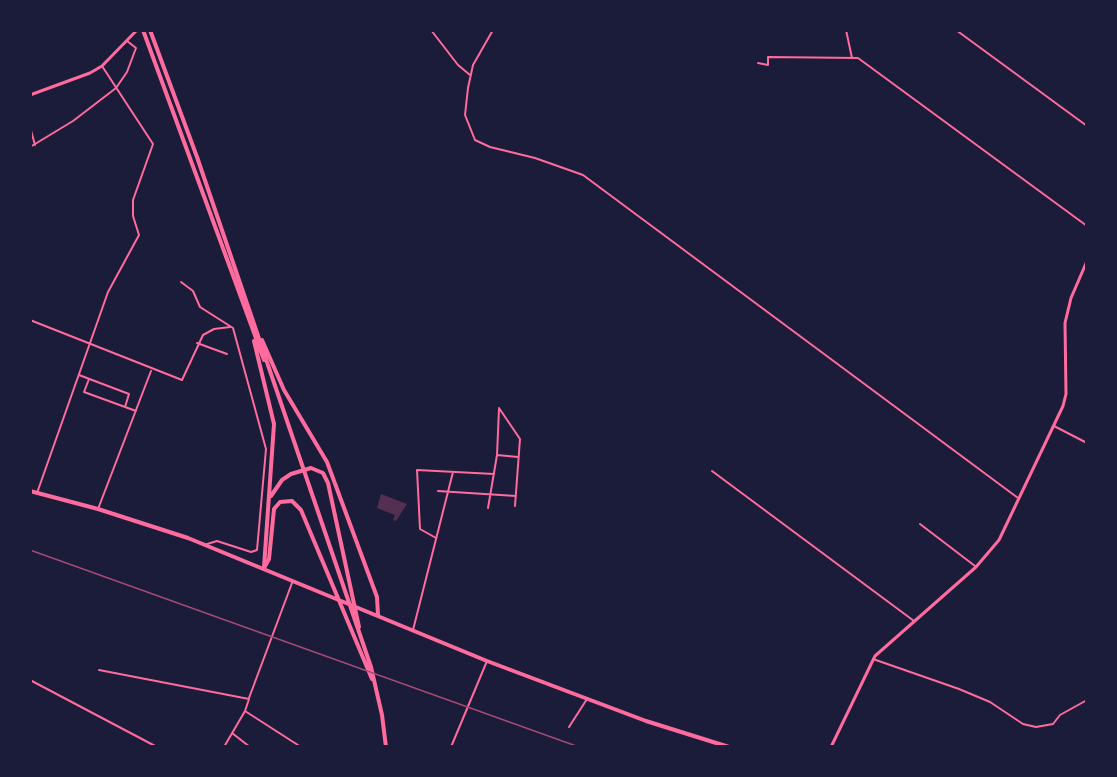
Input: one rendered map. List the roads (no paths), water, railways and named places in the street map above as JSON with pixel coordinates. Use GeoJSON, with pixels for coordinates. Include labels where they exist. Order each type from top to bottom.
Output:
{"type":"FeatureCollection","features":[{"type":"Feature","properties":{"kind":"main road"},"geometry":{"type":"LineString","coordinates":[[150,30],[197,157],[252,324],[274,424],[264,568]]}},
{"type":"Feature","properties":{"kind":"main road"},"geometry":{"type":"LineString","coordinates":[[143,31],[252,324],[361,639],[379,699],[386,747]]}},
{"type":"Feature","properties":{"kind":"main road"},"geometry":{"type":"LineString","coordinates":[[252,324],[284,390],[327,462],[377,597],[378,615]]}},
{"type":"Feature","properties":{"kind":"main road"},"geometry":{"type":"LineString","coordinates":[[269,498],[282,480],[291,474],[311,468],[323,473],[328,483],[361,639]]}},
{"type":"Feature","properties":{"kind":"main road"},"geometry":{"type":"LineString","coordinates":[[30,491],[98,509],[204,545],[487,661],[646,721],[729,747]]}},
{"type":"Feature","properties":{"kind":"main road"},"geometry":{"type":"LineString","coordinates":[[264,568],[269,559],[273,513],[277,505],[287,500],[295,503],[301,510],[332,582],[379,699]]}},
{"type":"Feature","properties":{"kind":"street"},"geometry":{"type":"LineString","coordinates":[[30,94],[90,73],[102,66],[137,30]]}},
{"type":"Feature","properties":{"kind":"street"},"geometry":{"type":"LineString","coordinates":[[431,30],[458,65],[470,75]]}},
{"type":"Feature","properties":{"kind":"street"},"geometry":{"type":"LineString","coordinates":[[493,30],[470,75],[465,115],[475,140],[490,147],[535,158],[583,175],[1020,499]]}},
{"type":"Feature","properties":{"kind":"street"},"geometry":{"type":"LineString","coordinates":[[846,30],[852,58]]}},
{"type":"Feature","properties":{"kind":"street"},"geometry":{"type":"LineString","coordinates":[[956,30],[1087,126]]}},
{"type":"Feature","properties":{"kind":"street"},"geometry":{"type":"LineString","coordinates":[[30,147],[35,146],[116,88],[127,72],[136,48],[128,40]]}},
{"type":"Feature","properties":{"kind":"street"},"geometry":{"type":"LineString","coordinates":[[758,63],[768,65],[768,57],[858,58],[1087,226]]}},
{"type":"Feature","properties":{"kind":"street"},"geometry":{"type":"LineString","coordinates":[[37,493],[111,285],[139,235],[133,216],[133,200],[153,144],[102,66]]}},
{"type":"Feature","properties":{"kind":"street"},"geometry":{"type":"LineString","coordinates":[[30,127],[35,146]]}},
{"type":"Feature","properties":{"kind":"street"},"geometry":{"type":"LineString","coordinates":[[831,747],[873,659],[993,549],[1020,499],[1054,426],[1066,394],[1065,323],[1067,310],[1087,261]]}},
{"type":"Feature","properties":{"kind":"street"},"geometry":{"type":"LineString","coordinates":[[181,282],[194,290],[200,307],[231,327],[266,449],[258,546],[251,552],[217,541],[204,545]]}},
{"type":"Feature","properties":{"kind":"street"},"geometry":{"type":"LineString","coordinates":[[30,320],[151,370],[182,380],[197,343],[207,332],[231,327]]}},
{"type":"Feature","properties":{"kind":"street"},"geometry":{"type":"LineString","coordinates":[[197,343],[227,354]]}},
{"type":"Feature","properties":{"kind":"street"},"geometry":{"type":"LineString","coordinates":[[98,509],[151,370]]}},
{"type":"Feature","properties":{"kind":"street"},"geometry":{"type":"LineString","coordinates":[[78,375],[129,394],[125,407]]}},
{"type":"Feature","properties":{"kind":"street"},"geometry":{"type":"LineString","coordinates":[[89,379],[84,392],[136,411]]}},
{"type":"Feature","properties":{"kind":"street"},"geometry":{"type":"LineString","coordinates":[[488,508],[497,455],[499,408],[520,439],[514,506]]}},
{"type":"Feature","properties":{"kind":"street"},"geometry":{"type":"LineString","coordinates":[[1054,426],[1087,443]]}},
{"type":"Feature","properties":{"kind":"street"},"geometry":{"type":"LineString","coordinates":[[497,455],[519,457]]}},
{"type":"Feature","properties":{"kind":"street"},"geometry":{"type":"LineString","coordinates":[[436,538],[420,529],[417,470],[494,474]]}},
{"type":"Feature","properties":{"kind":"street"},"geometry":{"type":"LineString","coordinates":[[712,471],[914,621]]}},
{"type":"Feature","properties":{"kind":"street"},"geometry":{"type":"LineString","coordinates":[[413,630],[453,472]]}},
{"type":"Feature","properties":{"kind":"street"},"geometry":{"type":"LineString","coordinates":[[438,491],[516,496]]}},
{"type":"Feature","properties":{"kind":"street"},"geometry":{"type":"LineString","coordinates":[[920,524],[976,567]]}},
{"type":"Feature","properties":{"kind":"street"},"geometry":{"type":"LineString","coordinates":[[224,747],[245,711],[294,580]]}},
{"type":"Feature","properties":{"kind":"street"},"geometry":{"type":"LineString","coordinates":[[873,659],[959,689],[990,702],[1023,724],[1036,727],[1053,724],[1060,715],[1087,700]]}},
{"type":"Feature","properties":{"kind":"street"},"geometry":{"type":"LineString","coordinates":[[451,747],[487,661]]}},
{"type":"Feature","properties":{"kind":"street"},"geometry":{"type":"LineString","coordinates":[[99,670],[249,699]]}},
{"type":"Feature","properties":{"kind":"street"},"geometry":{"type":"LineString","coordinates":[[30,680],[157,747]]}},
{"type":"Feature","properties":{"kind":"street"},"geometry":{"type":"LineString","coordinates":[[569,728],[587,699]]}},
{"type":"Feature","properties":{"kind":"street"},"geometry":{"type":"LineString","coordinates":[[245,711],[301,747]]}},
{"type":"Feature","properties":{"kind":"street"},"geometry":{"type":"LineString","coordinates":[[232,733],[250,747]]}},
{"type":"Feature","properties":{"kind":"railway"},"geometry":{"type":"LineString","coordinates":[[30,550],[579,747]]}}]}
